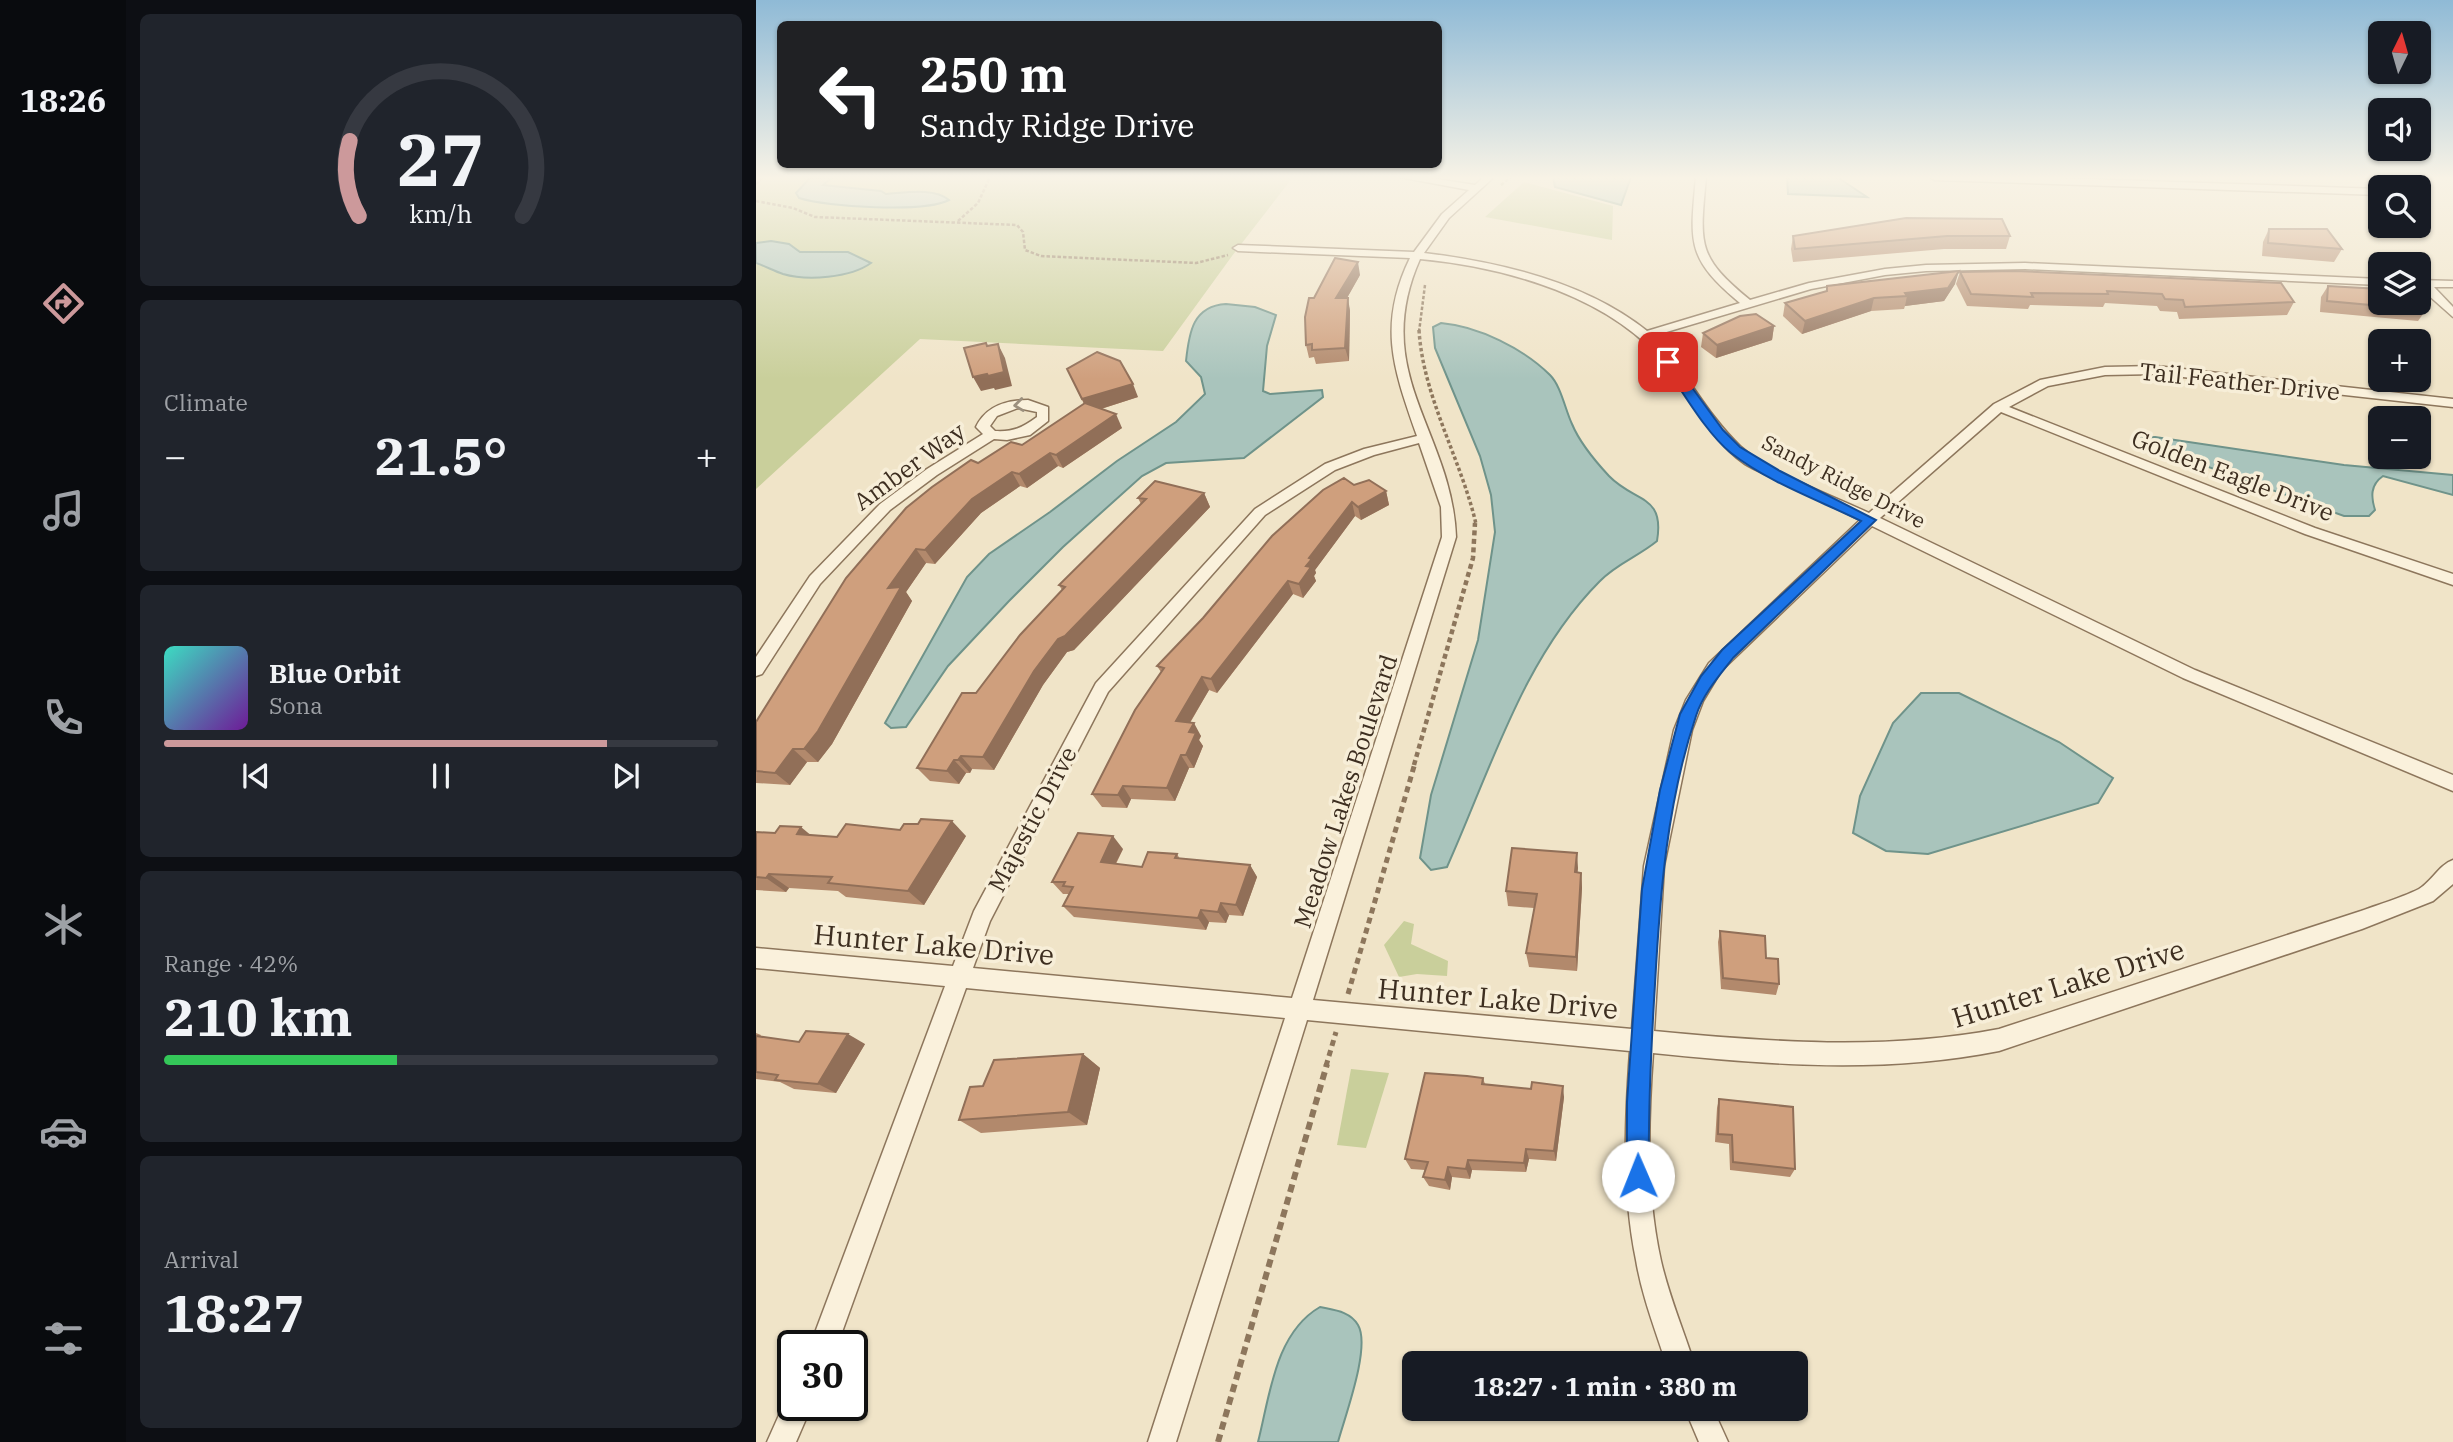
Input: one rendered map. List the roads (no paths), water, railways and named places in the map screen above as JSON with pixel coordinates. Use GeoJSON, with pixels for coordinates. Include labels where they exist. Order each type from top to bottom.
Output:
{"type":"FeatureCollection","features":[{"type":"Feature","properties":{"kind":"street","name":"Meadow Lakes Boulevard"},"geometry":{"type":"LineString","coordinates":[[1162,1442],[1449,537],[1448,507],[1400,370],[1396,345],[1400,295],[1416,256],[1424,244]]}},
{"type":"Feature","properties":{"kind":"street"},"geometry":{"type":"LineString","coordinates":[[1698,244],[1699,252],[1713,276],[1748,304]]}},
{"type":"Feature","properties":{"kind":"street","name":"Sandy Ridge Drive"},"geometry":{"type":"LineString","coordinates":[[1235,252],[1416,256],[1488,266],[1596,303],[1645,335],[1719,433],[1735,450],[1758,465],[2189,674],[2453,783]]}},
{"type":"Feature","properties":{"kind":"street"},"geometry":{"type":"LineString","coordinates":[[1645,335],[1845,278],[1907,269],[2025,266],[2368,281]]}},
{"type":"Feature","properties":{"kind":"street"},"geometry":{"type":"LineString","coordinates":[[2431,283],[2453,284]]}},
{"type":"Feature","properties":{"kind":"street"},"geometry":{"type":"LineString","coordinates":[[2431,293],[2453,314]]}},
{"type":"Feature","properties":{"kind":"street","name":"Tail Feather Drive"},"geometry":{"type":"LineString","coordinates":[[1676,1351],[1657,1294],[1641,1208],[1637,1147],[1654,866],[1668,790],[1688,714],[1707,680],[1727,654],[1870,520],[1999,407],[2015,396],[2057,379],[2105,371],[2178,371],[2453,403]]}},
{"type":"Feature","properties":{"kind":"street","name":"Golden Eagle Drive"},"geometry":{"type":"LineString","coordinates":[[1999,407],[2310,531],[2453,580]]}},
{"type":"Feature","properties":{"kind":"street","name":"Amber Way"},"geometry":{"type":"LineString","coordinates":[[756,670],[815,580],[863,528],[915,484],[991,435]]}},
{"type":"Feature","properties":{"kind":"street","name":"Majestic Drive"},"geometry":{"type":"LineString","coordinates":[[828,1330],[995,889],[1098,696],[1248,522],[1270,504],[1330,467],[1369,452],[1424,438]]}},
{"type":"Feature","properties":{"kind":"street","name":"Hunter Lake Drive"},"geometry":{"type":"LineString","coordinates":[[756,957],[1642,1042],[1817,1056],[1901,1054],[1961,1049],[2059,1021],[2362,920],[2426,895],[2440,886],[2453,869]]}},
{"type":"Feature","properties":{"kind":"street"},"geometry":{"type":"LineString","coordinates":[[781,1442],[791,1421]]}},
{"type":"Feature","properties":{"kind":"street"},"geometry":{"type":"LineString","coordinates":[[1704,1421],[1714,1442]]}},
{"type":"Feature","properties":{"kind":"water"},"geometry":{"type":"Polygon","coordinates":[[[756,244],[789,244],[800,252],[848,252],[871,263],[840,275],[804,277],[783,274],[756,263],[756,244]]]}},
{"type":"Feature","properties":{"kind":"water"},"geometry":{"type":"Polygon","coordinates":[[[1226,304],[1255,307],[1276,315],[1267,346],[1263,391],[1270,394],[1322,390],[1323,397],[1244,458],[1166,463],[1142,476],[1063,547],[1009,601],[948,666],[906,727],[891,728],[885,723],[967,577],[989,554],[1117,461],[1176,422],[1205,394],[1201,377],[1186,361],[1191,331],[1206,310],[1226,304]]]}},
{"type":"Feature","properties":{"kind":"water"},"geometry":{"type":"Polygon","coordinates":[[[1441,323],[1470,329],[1500,340],[1527,356],[1550,375],[1560,391],[1575,431],[1588,451],[1619,485],[1652,507],[1657,515],[1658,526],[1657,541],[1600,581],[1573,611],[1550,644],[1511,716],[1447,867],[1431,870],[1420,858],[1431,795],[1478,640],[1495,532],[1491,495],[1480,456],[1435,348],[1433,327],[1441,323]]]}},
{"type":"Feature","properties":{"kind":"water"},"geometry":{"type":"Polygon","coordinates":[[[2155,437],[2368,469],[2453,475],[2453,495],[2383,476],[2376,483],[2373,492],[2375,510],[2369,516],[2344,516],[2142,443],[2140,438],[2155,437]]]}},
{"type":"Feature","properties":{"kind":"water"},"geometry":{"type":"Polygon","coordinates":[[[1921,693],[1959,693],[2059,742],[2113,778],[2098,803],[1928,854],[1886,851],[1853,833],[1860,796],[1893,723],[1921,693]]]}},
{"type":"Feature","properties":{"kind":"water"},"geometry":{"type":"Polygon","coordinates":[[[1320,1307],[1351,1317],[1358,1325],[1361,1335],[1359,1365],[1338,1442],[1258,1442],[1271,1385],[1284,1349],[1305,1318],[1320,1307]]]}}]}
